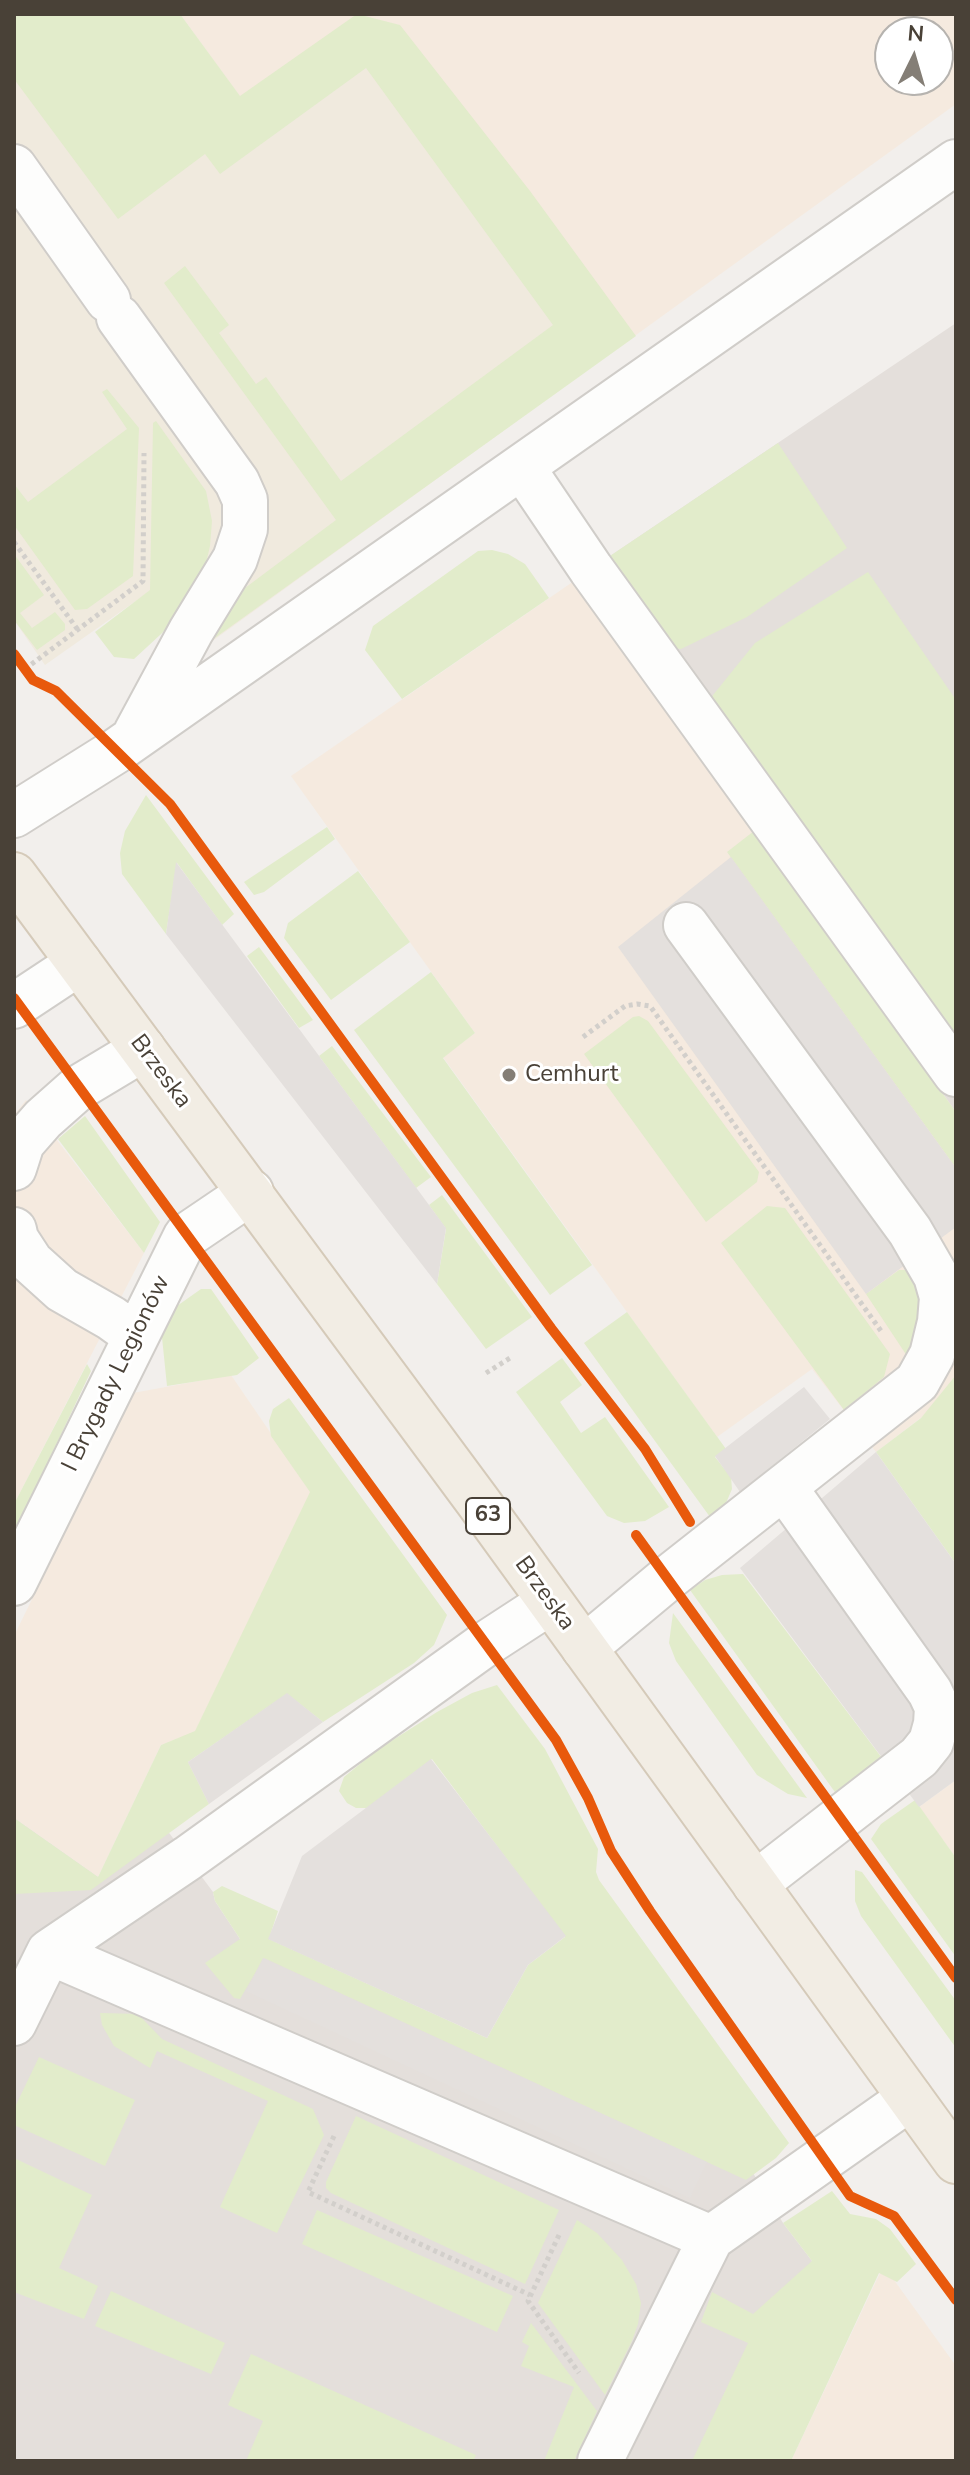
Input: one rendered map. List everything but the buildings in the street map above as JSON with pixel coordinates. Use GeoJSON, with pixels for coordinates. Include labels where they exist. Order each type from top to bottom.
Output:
{"type":"FeatureCollection","features":[{"type":"Feature","properties":{"kind":"main road","name":"Brzeska"},"geometry":{"type":"LineString","coordinates":[[14,875],[251,1192],[956,2161]]}},
{"type":"Feature","properties":{"kind":"street"},"geometry":{"type":"LineString","coordinates":[[14,815],[133,738],[956,162]]}},
{"type":"Feature","properties":{"kind":"street"},"geometry":{"type":"LineString","coordinates":[[14,167],[237,482],[245,500],[245,529],[235,559],[183,644],[133,738]]}},
{"type":"Feature","properties":{"kind":"street"},"geometry":{"type":"LineString","coordinates":[[522,467],[591,569],[956,1074]]}},
{"type":"Feature","properties":{"kind":"street"},"geometry":{"type":"LineString","coordinates":[[584,1648],[917,1382],[932,1355],[940,1322],[942,1297],[936,1276],[910,1231],[686,925]]}},
{"type":"Feature","properties":{"kind":"street"},"geometry":{"type":"LineString","coordinates":[[14,1006],[79,963]]}},
{"type":"Feature","properties":{"kind":"street"},"geometry":{"type":"LineString","coordinates":[[14,1168],[22,1143],[43,1119],[78,1088],[143,1049]]}},
{"type":"Feature","properties":{"kind":"street","name":"I Brygady Legionów"},"geometry":{"type":"LineString","coordinates":[[14,1583],[186,1236],[251,1192]]}},
{"type":"Feature","properties":{"kind":"street"},"geometry":{"type":"LineString","coordinates":[[14,1230],[16,1239],[31,1262],[62,1290],[136,1336]]}},
{"type":"Feature","properties":{"kind":"street"},"geometry":{"type":"LineString","coordinates":[[755,1884],[919,1757],[931,1742],[936,1724],[937,1707],[930,1692],[784,1487]]}},
{"type":"Feature","properties":{"kind":"street"},"geometry":{"type":"LineString","coordinates":[[14,2023],[49,1952],[188,1858],[484,1645],[550,1602]]}},
{"type":"Feature","properties":{"kind":"street"},"geometry":{"type":"LineString","coordinates":[[49,1952],[711,2238]]}},
{"type":"Feature","properties":{"kind":"street"},"geometry":{"type":"LineString","coordinates":[[609,2444],[711,2238],[910,2098]]}},
{"type":"Feature","properties":{"kind":"path"},"geometry":{"type":"LineString","coordinates":[[25,669],[143,581],[144,450]]}},
{"type":"Feature","properties":{"kind":"path"},"geometry":{"type":"LineString","coordinates":[[14,542],[78,630]]}},
{"type":"Feature","properties":{"kind":"path"},"geometry":{"type":"LineString","coordinates":[[583,1037],[625,1006],[650,1006],[917,1382]]}},
{"type":"Feature","properties":{"kind":"path"},"geometry":{"type":"LineString","coordinates":[[486,1373],[510,1358]]}},
{"type":"Feature","properties":{"kind":"path"},"geometry":{"type":"LineString","coordinates":[[337,2129],[308,2192],[530,2295]]}},
{"type":"Feature","properties":{"kind":"path"},"geometry":{"type":"LineString","coordinates":[[584,2183],[528,2301],[609,2444]]}},
{"type":"Feature","properties":{"kind":"shaded area"},"geometry":{"type":"Polygon","coordinates":[[[14,14],[180,14],[240,97],[361,28],[618,348],[211,642],[191,632],[150,591],[45,665],[14,620],[14,14]]]}},
{"type":"Feature","properties":{"kind":"shaded area"},"geometry":{"type":"Polygon","coordinates":[[[180,14],[956,14],[956,104],[618,348],[240,97],[180,14]]]}},
{"type":"Feature","properties":{"kind":"shaded area"},"geometry":{"type":"Polygon","coordinates":[[[956,323],[956,1112],[754,831],[607,558],[956,323]]]}},
{"type":"Feature","properties":{"kind":"shaded area"},"geometry":{"type":"Polygon","coordinates":[[[574,581],[956,1112],[956,1391],[876,1452],[812,1369],[717,1437],[443,1057],[475,1033],[291,776],[574,581]]]}},
{"type":"Feature","properties":{"kind":"shaded area"},"geometry":{"type":"Polygon","coordinates":[[[731,857],[956,1168],[956,1227],[866,1294],[618,947],[731,857]]]}},
{"type":"Feature","properties":{"kind":"shaded area"},"geometry":{"type":"Polygon","coordinates":[[[176,862],[446,1228],[437,1284],[166,934],[176,862]]]}},
{"type":"Feature","properties":{"kind":"shaded area"},"geometry":{"type":"Polygon","coordinates":[[[26,1100],[144,1253],[14,1504],[14,1115],[26,1100]]]}},
{"type":"Feature","properties":{"kind":"shaded area"},"geometry":{"type":"Polygon","coordinates":[[[231,1375],[311,1492],[195,1732],[161,1745],[98,1877],[14,1818],[14,1636],[133,1393],[231,1375]]]}},
{"type":"Feature","properties":{"kind":"shaded area"},"geometry":{"type":"Polygon","coordinates":[[[804,1387],[830,1419],[740,1492],[715,1456],[804,1387]]]}},
{"type":"Feature","properties":{"kind":"shaded area"},"geometry":{"type":"Polygon","coordinates":[[[876,1452],[956,1564],[956,1780],[919,1807],[740,1568],[876,1452]]]}},
{"type":"Feature","properties":{"kind":"shaded area"},"geometry":{"type":"Polygon","coordinates":[[[287,1693],[323,1722],[209,1804],[188,1762],[287,1693]]]}},
{"type":"Feature","properties":{"kind":"shaded area"},"geometry":{"type":"Polygon","coordinates":[[[431,1759],[566,1936],[528,1965],[487,2038],[268,1939],[302,1856],[431,1759]]]}},
{"type":"Feature","properties":{"kind":"shaded area"},"geometry":{"type":"Polygon","coordinates":[[[956,1780],[956,1858],[919,1807],[956,1780]]]}},
{"type":"Feature","properties":{"kind":"shaded area"},"geometry":{"type":"Polygon","coordinates":[[[14,1818],[98,1877],[161,1822],[213,1892],[215,1901],[240,1939],[753,2173],[783,2223],[812,2261],[791,2461],[14,2461],[14,1818]]]}},
{"type":"Feature","properties":{"kind":"shaded area"},"geometry":{"type":"Polygon","coordinates":[[[263,1958],[707,2162],[690,2198],[246,1991],[263,1958]]]}},
{"type":"Feature","properties":{"kind":"shaded area"},"geometry":{"type":"Polygon","coordinates":[[[880,2273],[894,2280],[956,2366],[956,2461],[791,2461],[880,2273]]]}},
{"type":"Feature","properties":{"kind":"green space"},"geometry":{"type":"Polygon","coordinates":[[[14,14],[180,14],[240,96],[357,14],[400,25],[530,191],[636,336],[212,640],[245,588],[336,520],[164,283],[185,266],[229,325],[219,333],[256,384],[266,377],[341,481],[553,325],[366,68],[220,174],[205,154],[118,219],[14,79],[14,14]]]}},
{"type":"Feature","properties":{"kind":"green space"},"geometry":{"type":"Polygon","coordinates":[[[107,389],[139,428],[133,576],[87,609],[75,610],[14,525],[14,484],[28,502],[127,429],[102,392],[107,389]]]}},
{"type":"Feature","properties":{"kind":"green space"},"geometry":{"type":"Polygon","coordinates":[[[156,421],[206,491],[212,521],[210,546],[202,580],[173,623],[134,659],[114,657],[95,632],[150,590],[153,423],[156,421]]]}},
{"type":"Feature","properties":{"kind":"green space"},"geometry":{"type":"Polygon","coordinates":[[[778,443],[847,548],[747,617],[681,649],[670,648],[607,558],[778,443]]]}},
{"type":"Feature","properties":{"kind":"green space"},"geometry":{"type":"Polygon","coordinates":[[[478,551],[508,554],[525,564],[549,598],[402,699],[365,650],[373,626],[478,551]]]}},
{"type":"Feature","properties":{"kind":"green space"},"geometry":{"type":"Polygon","coordinates":[[[14,554],[44,595],[20,613],[32,628],[55,612],[65,624],[65,630],[37,650],[14,620],[14,554]]]}},
{"type":"Feature","properties":{"kind":"green space"},"geometry":{"type":"Polygon","coordinates":[[[868,572],[956,700],[956,1046],[709,700],[755,643],[868,572]]]}},
{"type":"Feature","properties":{"kind":"green space"},"geometry":{"type":"Polygon","coordinates":[[[146,795],[234,914],[222,925],[177,863],[166,934],[122,874],[120,853],[125,831],[146,795]]]}},
{"type":"Feature","properties":{"kind":"green space"},"geometry":{"type":"Polygon","coordinates":[[[327,827],[335,839],[264,892],[254,895],[244,882],[327,827]]]}},
{"type":"Feature","properties":{"kind":"green space"},"geometry":{"type":"Polygon","coordinates":[[[754,831],[956,1112],[956,1168],[727,852],[754,831]]]}},
{"type":"Feature","properties":{"kind":"green space"},"geometry":{"type":"Polygon","coordinates":[[[358,871],[410,942],[331,1000],[284,938],[288,923],[358,871]]]}},
{"type":"Feature","properties":{"kind":"green space"},"geometry":{"type":"Polygon","coordinates":[[[259,947],[313,1020],[299,1028],[247,956],[259,947]]]}},
{"type":"Feature","properties":{"kind":"green space"},"geometry":{"type":"Polygon","coordinates":[[[431,972],[475,1033],[443,1058],[592,1265],[550,1295],[354,1030],[431,972]]]}},
{"type":"Feature","properties":{"kind":"green space"},"geometry":{"type":"Polygon","coordinates":[[[639,1016],[648,1021],[759,1172],[757,1182],[706,1222],[584,1054],[633,1017],[639,1016]]]}},
{"type":"Feature","properties":{"kind":"green space"},"geometry":{"type":"Polygon","coordinates":[[[332,1046],[431,1177],[416,1188],[319,1056],[332,1046]]]}},
{"type":"Feature","properties":{"kind":"green space"},"geometry":{"type":"Polygon","coordinates":[[[85,1116],[160,1222],[144,1253],[58,1139],[85,1116]]]}},
{"type":"Feature","properties":{"kind":"green space"},"geometry":{"type":"Polygon","coordinates":[[[442,1195],[532,1317],[486,1349],[437,1284],[446,1229],[429,1205],[442,1195]]]}},
{"type":"Feature","properties":{"kind":"green space"},"geometry":{"type":"Polygon","coordinates":[[[767,1206],[785,1208],[890,1354],[884,1377],[844,1410],[721,1243],[767,1206]]]}},
{"type":"Feature","properties":{"kind":"green space"},"geometry":{"type":"Polygon","coordinates":[[[899,1270],[917,1275],[922,1285],[921,1334],[907,1356],[866,1294],[899,1270]]]}},
{"type":"Feature","properties":{"kind":"green space"},"geometry":{"type":"Polygon","coordinates":[[[201,1289],[211,1289],[259,1358],[237,1375],[167,1386],[160,1318],[201,1289]]]}},
{"type":"Feature","properties":{"kind":"green space"},"geometry":{"type":"Polygon","coordinates":[[[627,1312],[726,1449],[715,1457],[731,1477],[732,1489],[723,1510],[710,1517],[584,1343],[627,1312]]]}},
{"type":"Feature","properties":{"kind":"green space"},"geometry":{"type":"Polygon","coordinates":[[[562,1358],[582,1385],[560,1402],[581,1433],[605,1417],[669,1507],[645,1521],[624,1523],[607,1516],[516,1392],[562,1358]]]}},
{"type":"Feature","properties":{"kind":"green space"},"geometry":{"type":"Polygon","coordinates":[[[87,1364],[91,1371],[14,1534],[14,1504],[87,1364]]]}},
{"type":"Feature","properties":{"kind":"green space"},"geometry":{"type":"Polygon","coordinates":[[[956,1375],[956,1564],[876,1452],[921,1418],[956,1375]]]}},
{"type":"Feature","properties":{"kind":"green space"},"geometry":{"type":"Polygon","coordinates":[[[289,1398],[447,1615],[434,1645],[414,1663],[323,1722],[287,1694],[188,1762],[209,1804],[91,1890],[14,1894],[14,1818],[98,1877],[161,1745],[195,1731],[310,1492],[271,1436],[269,1421],[273,1409],[289,1398]]]}},
{"type":"Feature","properties":{"kind":"green space"},"geometry":{"type":"Polygon","coordinates":[[[743,1574],[882,1758],[837,1795],[690,1590],[705,1580],[743,1574]]]}},
{"type":"Feature","properties":{"kind":"green space"},"geometry":{"type":"Polygon","coordinates":[[[673,1613],[807,1798],[788,1794],[757,1775],[676,1661],[669,1643],[673,1613]]]}},
{"type":"Feature","properties":{"kind":"green space"},"geometry":{"type":"Polygon","coordinates":[[[497,1685],[545,1749],[598,1849],[596,1872],[599,1880],[789,2143],[776,2158],[746,2180],[264,1958],[240,1999],[234,1998],[205,1963],[240,1939],[215,1901],[213,1892],[222,1886],[278,1911],[269,1939],[487,2038],[528,1965],[565,1937],[432,1759],[368,1808],[356,1808],[347,1803],[339,1791],[344,1777],[377,1750],[472,1693],[497,1685]]]}},
{"type":"Feature","properties":{"kind":"green space"},"geometry":{"type":"Polygon","coordinates":[[[915,1800],[956,1858],[956,1957],[871,1839],[881,1824],[915,1800]]]}},
{"type":"Feature","properties":{"kind":"green space"},"geometry":{"type":"Polygon","coordinates":[[[855,1870],[862,1872],[956,2001],[956,2048],[861,1916],[855,1901],[855,1870]]]}},
{"type":"Feature","properties":{"kind":"green space"},"geometry":{"type":"Polygon","coordinates":[[[100,2013],[138,2014],[162,2039],[313,2109],[324,2135],[277,2233],[220,2207],[268,2101],[157,2051],[150,2068],[114,2046],[102,2025],[100,2013]]]}},
{"type":"Feature","properties":{"kind":"green space"},"geometry":{"type":"Polygon","coordinates":[[[39,2057],[135,2100],[105,2166],[14,2125],[14,2109],[39,2057]]]}},
{"type":"Feature","properties":{"kind":"green space"},"geometry":{"type":"Polygon","coordinates":[[[356,2116],[559,2210],[525,2284],[331,2193],[326,2188],[326,2182],[356,2116]]]}},
{"type":"Feature","properties":{"kind":"green space"},"geometry":{"type":"Polygon","coordinates":[[[14,2158],[92,2195],[59,2268],[98,2286],[84,2319],[14,2292],[14,2158]]]}},
{"type":"Feature","properties":{"kind":"green space"},"geometry":{"type":"Polygon","coordinates":[[[832,2191],[850,2214],[876,2219],[890,2229],[916,2264],[897,2282],[879,2273],[791,2461],[692,2461],[748,2343],[701,2322],[712,2292],[753,2314],[812,2261],[783,2223],[832,2191]]]}},
{"type":"Feature","properties":{"kind":"green space"},"geometry":{"type":"Polygon","coordinates":[[[317,2210],[513,2296],[497,2332],[302,2244],[317,2210]]]}},
{"type":"Feature","properties":{"kind":"green space"},"geometry":{"type":"Polygon","coordinates":[[[577,2220],[597,2233],[622,2260],[636,2284],[641,2303],[632,2341],[605,2395],[538,2303],[577,2220]]]}},
{"type":"Feature","properties":{"kind":"green space"},"geometry":{"type":"Polygon","coordinates":[[[111,2291],[225,2343],[211,2374],[95,2326],[111,2291]]]}},
{"type":"Feature","properties":{"kind":"green space"},"geometry":{"type":"Polygon","coordinates":[[[531,2323],[597,2411],[574,2461],[544,2461],[574,2387],[521,2366],[529,2346],[522,2342],[531,2323]]]}},
{"type":"Feature","properties":{"kind":"green space"},"geometry":{"type":"Polygon","coordinates":[[[251,2354],[476,2455],[473,2461],[246,2461],[263,2421],[228,2405],[251,2354]]]}},
{"type":"Feature","properties":{"kind":"cycle path"},"geometry":{"type":"LineString","coordinates":[[14,654],[33,680],[56,691],[170,804],[551,1328],[645,1449],[690,1522]]}},
{"type":"Feature","properties":{"kind":"cycle path"},"geometry":{"type":"LineString","coordinates":[[14,998],[556,1740],[588,1798],[611,1851],[850,2196],[894,2216],[956,2300]]}},
{"type":"Feature","properties":{"kind":"cycle path"},"geometry":{"type":"LineString","coordinates":[[636,1535],[956,1978]]}},
{"type":"Feature","properties":{"kind":"place","name":"Cemhurt"},"geometry":{"type":"Point","coordinates":[509,1075]}}]}
